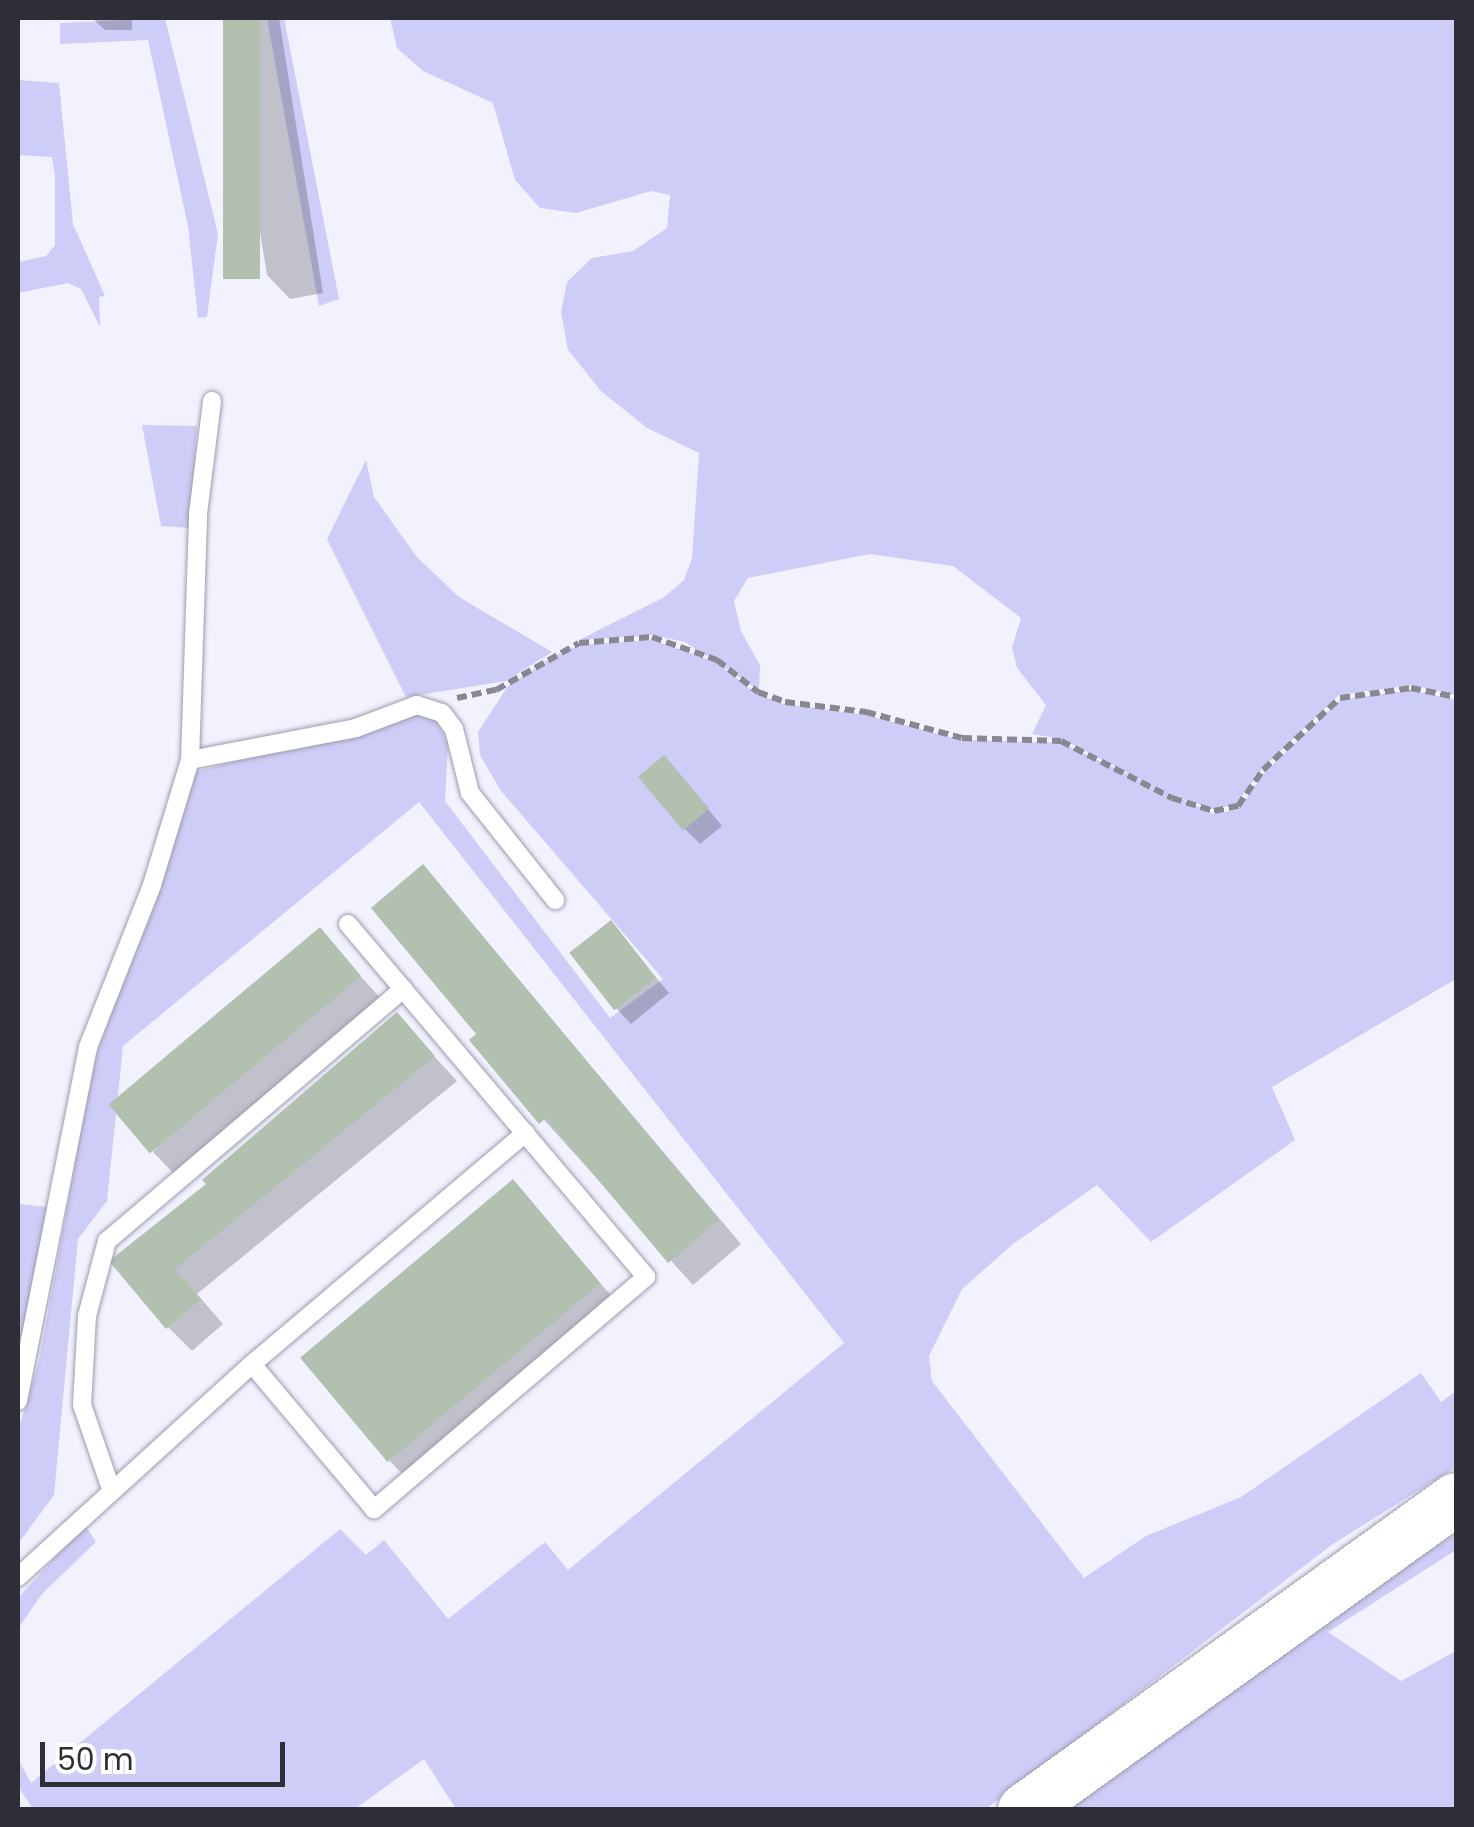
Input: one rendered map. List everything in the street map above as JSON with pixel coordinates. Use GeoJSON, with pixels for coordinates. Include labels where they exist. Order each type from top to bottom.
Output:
{"type":"FeatureCollection","features":[{"type":"Feature","properties":{"kind":"main road"},"geometry":{"type":"LineString","coordinates":[[1024,1810],[1456,1499]]}},
{"type":"Feature","properties":{"kind":"lane"},"geometry":{"type":"LineString","coordinates":[[18,1402],[88,1048],[152,885],[190,760],[198,514],[212,401]]}},
{"type":"Feature","properties":{"kind":"lane"},"geometry":{"type":"LineString","coordinates":[[190,760],[356,728],[417,706],[442,713],[454,728],[470,793],[555,900]]}},
{"type":"Feature","properties":{"kind":"lane"},"geometry":{"type":"LineString","coordinates":[[252,1364],[374,1508],[646,1276],[348,924]]}},
{"type":"Feature","properties":{"kind":"lane"},"geometry":{"type":"LineString","coordinates":[[112,1489],[82,1405],[87,1316],[107,1241],[403,989]]}},
{"type":"Feature","properties":{"kind":"lane"},"geometry":{"type":"LineString","coordinates":[[18,1577],[252,1364],[524,1133]]}},
{"type":"Feature","properties":{"kind":"path"},"geometry":{"type":"LineString","coordinates":[[417,706],[496,690],[579,643],[652,638],[717,660],[758,692],[785,702],[866,712],[962,738],[1061,741],[1157,791],[1214,811],[1238,806],[1263,770],[1340,698],[1411,688],[1456,698]]}},
{"type":"Feature","properties":{"kind":"shaded area"},"geometry":{"type":"Polygon","coordinates":[[[48,18],[61,23],[165,18],[218,234],[207,317],[198,318],[188,226],[148,40],[60,44],[60,23],[48,18]]]}},
{"type":"Feature","properties":{"kind":"shaded area"},"geometry":{"type":"Polygon","coordinates":[[[267,18],[284,18],[339,299],[319,306],[267,18]]]}},
{"type":"Feature","properties":{"kind":"shaded area"},"geometry":{"type":"Polygon","coordinates":[[[390,18],[1456,18],[1456,695],[1411,685],[1339,695],[1262,769],[1236,804],[1214,809],[1173,796],[1062,739],[1032,734],[1046,705],[1017,668],[1012,648],[1021,618],[953,566],[870,554],[748,578],[734,601],[741,631],[760,665],[759,690],[685,642],[652,635],[579,640],[663,598],[684,580],[692,558],[699,453],[647,428],[601,391],[568,350],[561,312],[567,282],[592,258],[633,251],[667,228],[670,195],[651,191],[576,213],[540,208],[515,180],[493,103],[423,71],[397,48],[390,18]]]}},
{"type":"Feature","properties":{"kind":"shaded area"},"geometry":{"type":"Polygon","coordinates":[[[18,80],[59,83],[73,224],[105,296],[99,297],[100,327],[81,289],[68,283],[18,293],[18,262],[46,256],[55,245],[55,176],[52,157],[18,155],[18,80]]]}},
{"type":"Feature","properties":{"kind":"shaded area"},"geometry":{"type":"Polygon","coordinates":[[[142,425],[197,426],[190,528],[161,526],[142,425]]]}},
{"type":"Feature","properties":{"kind":"shaded area"},"geometry":{"type":"Polygon","coordinates":[[[366,460],[374,497],[417,557],[459,597],[552,652],[506,681],[406,697],[327,539],[366,460]]]}},
{"type":"Feature","properties":{"kind":"shaded area"},"geometry":{"type":"Polygon","coordinates":[[[652,640],[716,662],[757,694],[784,704],[866,715],[961,740],[1061,743],[1214,814],[1239,809],[1265,772],[1340,700],[1411,690],[1456,700],[1456,979],[1272,1087],[1295,1140],[1151,1242],[1097,1185],[1013,1244],[962,1289],[929,1356],[932,1381],[1084,1578],[1146,1536],[1241,1497],[1421,1373],[1441,1402],[1456,1391],[1456,1467],[1333,1544],[986,1809],[456,1809],[424,1759],[355,1809],[33,1809],[18,1786],[18,1759],[31,1783],[340,1529],[366,1555],[384,1540],[448,1619],[545,1542],[568,1570],[844,1343],[419,802],[123,1046],[107,1201],[78,1239],[54,1495],[18,1544],[18,1430],[39,1361],[93,1066],[195,772],[386,720],[420,714],[436,719],[448,743],[445,801],[610,1018],[663,979],[501,791],[480,755],[478,732],[508,686],[554,656],[580,645],[652,640]]]}},
{"type":"Feature","properties":{"kind":"shaded area"},"geometry":{"type":"Polygon","coordinates":[[[18,1204],[48,1207],[18,1374],[18,1204]]]}},
{"type":"Feature","properties":{"kind":"shaded area"},"geometry":{"type":"Polygon","coordinates":[[[85,1525],[96,1542],[42,1594],[18,1629],[18,1598],[85,1525]]]}},
{"type":"Feature","properties":{"kind":"shaded area"},"geometry":{"type":"Polygon","coordinates":[[[1456,1534],[1456,1550],[1328,1632],[1401,1681],[1456,1651],[1456,1809],[1067,1810],[1350,1598],[1456,1534]]]}},
{"type":"Feature","properties":{"kind":"building"},"geometry":{"type":"Polygon","coordinates":[[[223,18],[260,18],[260,279],[223,279],[223,18]]]}},
{"type":"Feature","properties":{"kind":"building"},"geometry":{"type":"Polygon","coordinates":[[[664,755],[709,809],[683,830],[638,777],[664,755]]]}},
{"type":"Feature","properties":{"kind":"building"},"geometry":{"type":"Polygon","coordinates":[[[423,864],[719,1220],[668,1263],[546,1118],[539,1124],[469,1040],[476,1034],[371,908],[423,864]]]}},
{"type":"Feature","properties":{"kind":"building"},"geometry":{"type":"Polygon","coordinates":[[[611,920],[656,978],[614,1010],[569,953],[611,920]]]}},
{"type":"Feature","properties":{"kind":"building"},"geometry":{"type":"Polygon","coordinates":[[[320,927],[361,976],[150,1153],[109,1104],[320,927]]]}},
{"type":"Feature","properties":{"kind":"building"},"geometry":{"type":"Polygon","coordinates":[[[397,1012],[435,1056],[175,1269],[201,1299],[166,1329],[109,1261],[206,1184],[202,1180],[397,1012]]]}},
{"type":"Feature","properties":{"kind":"building"},"geometry":{"type":"Polygon","coordinates":[[[513,1179],[600,1283],[387,1462],[300,1358],[513,1179]]]}}]}
